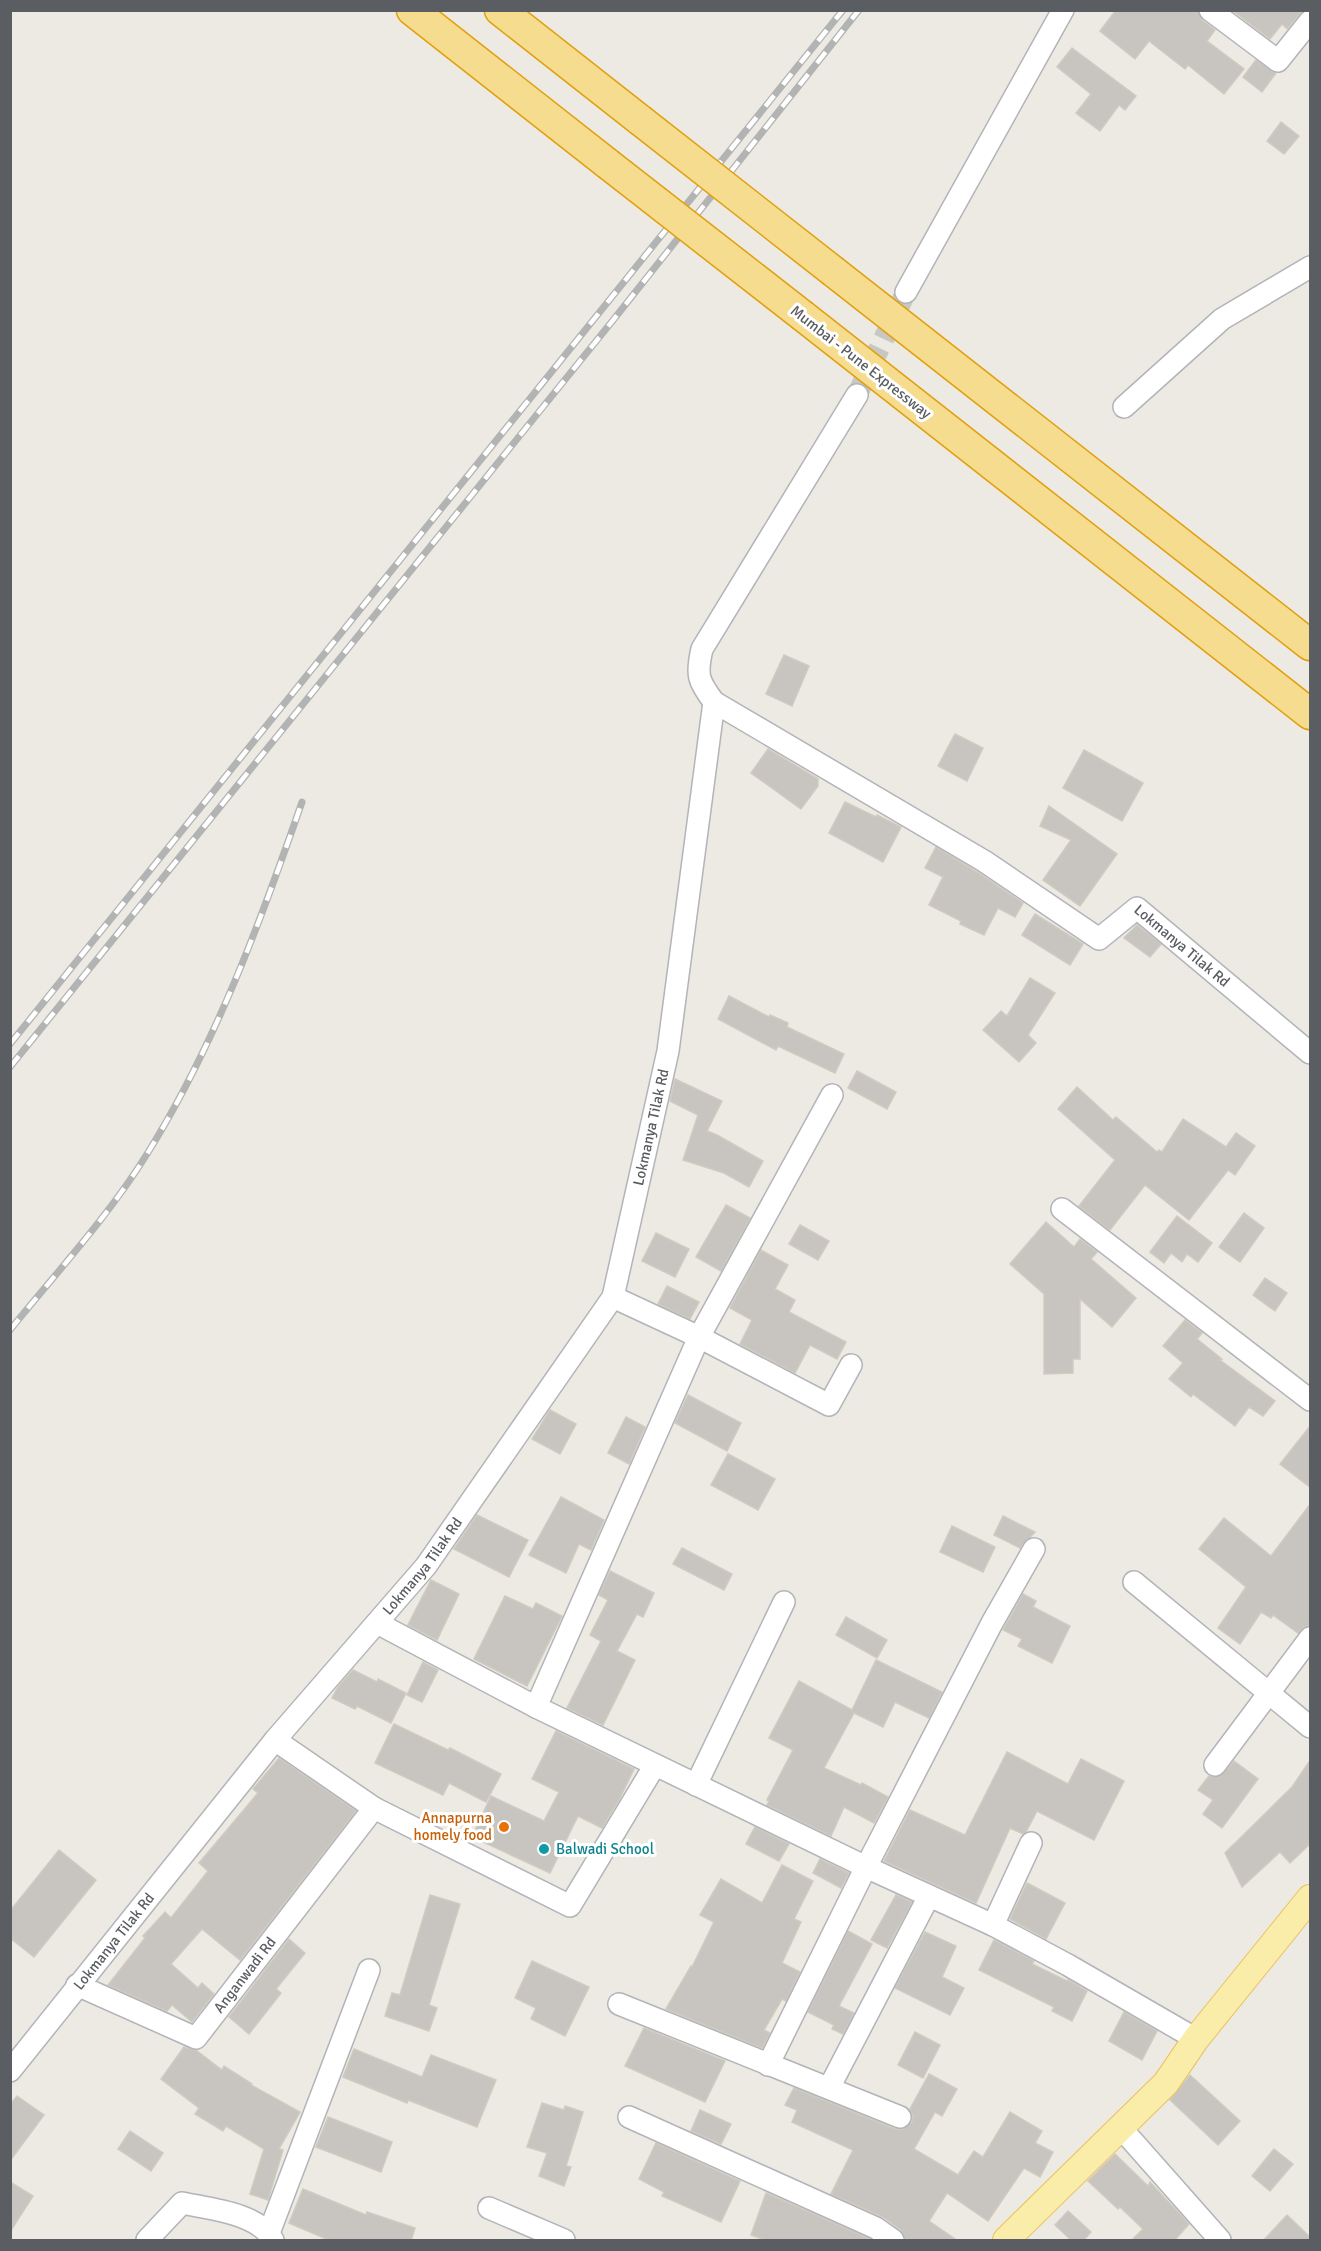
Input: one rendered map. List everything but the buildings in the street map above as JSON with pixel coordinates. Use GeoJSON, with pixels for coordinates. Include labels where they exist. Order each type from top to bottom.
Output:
{"type":"FeatureCollection","features":[{"type":"Feature","properties":{"kind":"highway","name":"Mumbai - Pune Expressway"},"geometry":{"type":"LineString","coordinates":[[412,10],[1311,714]]}},
{"type":"Feature","properties":{"kind":"highway"},"geometry":{"type":"LineString","coordinates":[[500,10],[1311,645]]}},
{"type":"Feature","properties":{"kind":"main road"},"geometry":{"type":"LineString","coordinates":[[1006,2241],[1166,2083],[1196,2039],[1311,1898]]}},
{"type":"Feature","properties":{"kind":"street"},"geometry":{"type":"LineString","coordinates":[[906,292],[1063,10]]}},
{"type":"Feature","properties":{"kind":"street"},"geometry":{"type":"LineString","coordinates":[[1210,10],[1278,61],[1311,21]]}},
{"type":"Feature","properties":{"kind":"street"},"geometry":{"type":"LineString","coordinates":[[1124,407],[1222,319],[1311,267]]}},
{"type":"Feature","properties":{"kind":"street"},"geometry":{"type":"LineString","coordinates":[[714,702],[704,688],[697,670],[702,649],[857,395]]}},
{"type":"Feature","properties":{"kind":"street","name":"Lokmanya Tilak Rd"},"geometry":{"type":"LineString","coordinates":[[10,2071],[275,1740],[426,1566],[613,1297],[668,1051],[714,702],[984,861],[1099,939],[1137,908],[1311,1053]]}},
{"type":"Feature","properties":{"kind":"street"},"geometry":{"type":"LineString","coordinates":[[536,1707],[699,1337],[832,1095]]}},
{"type":"Feature","properties":{"kind":"street"},"geometry":{"type":"LineString","coordinates":[[1062,1209],[1311,1400]]}},
{"type":"Feature","properties":{"kind":"street"},"geometry":{"type":"LineString","coordinates":[[613,1297],[699,1337],[829,1405],[851,1365]]}},
{"type":"Feature","properties":{"kind":"street"},"geometry":{"type":"LineString","coordinates":[[768,2065],[866,1867],[992,1623],[1034,1549]]}},
{"type":"Feature","properties":{"kind":"street"},"geometry":{"type":"LineString","coordinates":[[1134,1582],[1311,1727]]}},
{"type":"Feature","properties":{"kind":"street"},"geometry":{"type":"LineString","coordinates":[[696,1785],[784,1602]]}},
{"type":"Feature","properties":{"kind":"street"},"geometry":{"type":"LineString","coordinates":[[377,1623],[536,1707],[866,1867],[993,1925],[1196,2039]]}},
{"type":"Feature","properties":{"kind":"street"},"geometry":{"type":"LineString","coordinates":[[1215,1765],[1311,1638]]}},
{"type":"Feature","properties":{"kind":"street"},"geometry":{"type":"LineString","coordinates":[[275,1740],[374,1808],[570,1906],[655,1765]]}},
{"type":"Feature","properties":{"kind":"street","name":"Anganwadi Rd"},"geometry":{"type":"LineString","coordinates":[[77,1985],[196,2038],[374,1808]]}},
{"type":"Feature","properties":{"kind":"street"},"geometry":{"type":"LineString","coordinates":[[993,1925],[1031,1843]]}},
{"type":"Feature","properties":{"kind":"street"},"geometry":{"type":"LineString","coordinates":[[829,2088],[929,1896]]}},
{"type":"Feature","properties":{"kind":"street"},"geometry":{"type":"LineString","coordinates":[[147,2241],[183,2203],[241,2216],[271,2237],[369,1970]]}},
{"type":"Feature","properties":{"kind":"street"},"geometry":{"type":"LineString","coordinates":[[619,2004],[900,2117]]}},
{"type":"Feature","properties":{"kind":"street"},"geometry":{"type":"LineString","coordinates":[[629,2118],[876,2228],[893,2241]]}},
{"type":"Feature","properties":{"kind":"street"},"geometry":{"type":"LineString","coordinates":[[1121,2128],[1220,2241]]}},
{"type":"Feature","properties":{"kind":"street"},"geometry":{"type":"LineString","coordinates":[[489,2208],[564,2241]]}},
{"type":"Feature","properties":{"kind":"tunnel"},"geometry":{"type":"LineString","coordinates":[[857,395],[906,292]]}},
{"type":"Feature","properties":{"kind":"railway"},"geometry":{"type":"LineString","coordinates":[[10,1044],[843,10]]}},
{"type":"Feature","properties":{"kind":"railway"},"geometry":{"type":"LineString","coordinates":[[10,1067],[614,319],[859,10]]}},
{"type":"Feature","properties":{"kind":"railway"},"geometry":{"type":"LineString","coordinates":[[10,1330],[116,1200],[171,1113],[215,1027],[234,983],[270,893],[302,802]]}},
{"type":"Feature","properties":{"kind":"place","name":"Annapurna homely food"},"geometry":{"type":"Point","coordinates":[504,1827]}},
{"type":"Feature","properties":{"kind":"place","name":"Balwadi School"},"geometry":{"type":"Point","coordinates":[544,1849]}}]}
